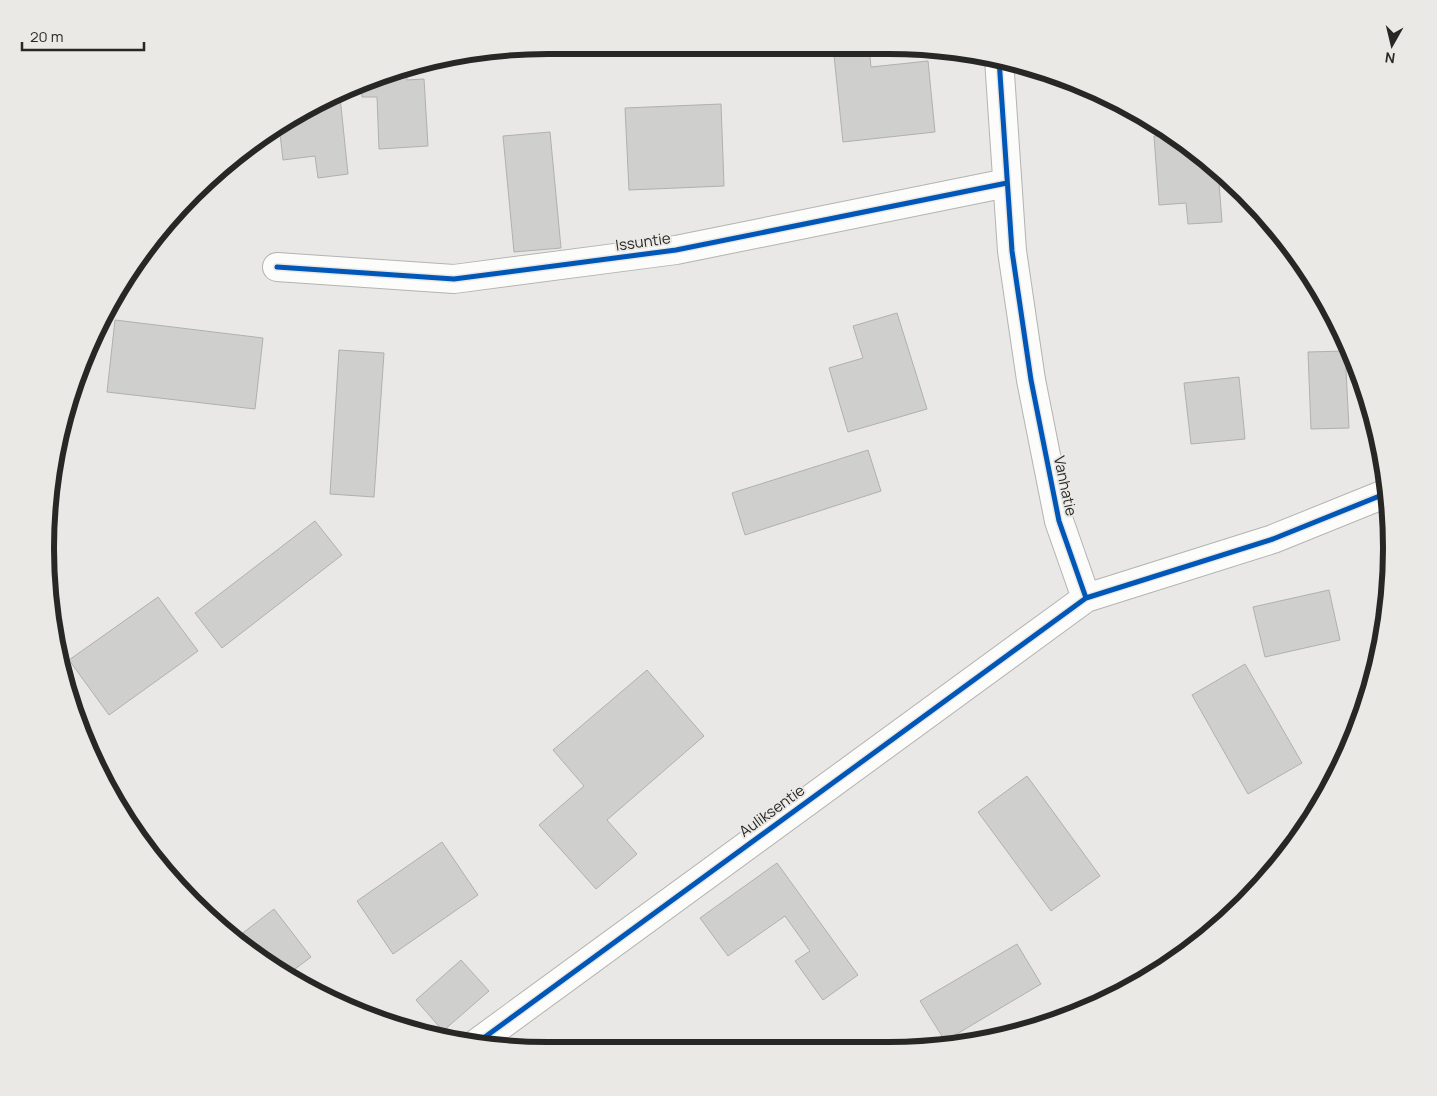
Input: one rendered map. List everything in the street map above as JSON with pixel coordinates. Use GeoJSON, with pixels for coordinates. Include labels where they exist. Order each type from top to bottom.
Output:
{"type":"FeatureCollection","features":[{"type":"Feature","properties":{"kind":"street","name":"Vanhatie"},"geometry":{"type":"LineString","coordinates":[[999,67],[1012,251],[1031,380],[1059,521],[1086,598]]}},
{"type":"Feature","properties":{"kind":"street","name":"Issuntie"},"geometry":{"type":"LineString","coordinates":[[277,267],[454,279],[676,250],[1007,183]]}},
{"type":"Feature","properties":{"kind":"street"},"geometry":{"type":"LineString","coordinates":[[1086,598],[1273,539],[1380,496]]}},
{"type":"Feature","properties":{"kind":"street","name":"Auliksentie"},"geometry":{"type":"LineString","coordinates":[[484,1038],[1086,598]]}},
{"type":"Feature","properties":{"kind":"building"},"geometry":{"type":"Polygon","coordinates":[[[834,54],[870,54],[871,67],[928,61],[935,132],[843,142],[834,54]]]}},
{"type":"Feature","properties":{"kind":"building"},"geometry":{"type":"Polygon","coordinates":[[[407,75],[407,80],[424,79],[428,146],[379,149],[377,97],[362,97],[361,90],[389,80],[407,75]]]}},
{"type":"Feature","properties":{"kind":"building"},"geometry":{"type":"Polygon","coordinates":[[[340,100],[348,174],[318,178],[315,156],[283,160],[280,133],[340,100]]]}},
{"type":"Feature","properties":{"kind":"building"},"geometry":{"type":"Polygon","coordinates":[[[721,104],[724,186],[629,190],[625,108],[721,104]]]}},
{"type":"Feature","properties":{"kind":"building"},"geometry":{"type":"Polygon","coordinates":[[[550,132],[561,248],[514,252],[503,136],[550,132]]]}},
{"type":"Feature","properties":{"kind":"building"},"geometry":{"type":"Polygon","coordinates":[[[1154,136],[1164,137],[1219,180],[1222,222],[1188,224],[1186,203],[1159,205],[1154,136]]]}},
{"type":"Feature","properties":{"kind":"building"},"geometry":{"type":"Polygon","coordinates":[[[897,313],[927,409],[848,432],[829,368],[863,358],[853,326],[897,313]]]}},
{"type":"Feature","properties":{"kind":"building"},"geometry":{"type":"Polygon","coordinates":[[[115,320],[263,338],[255,409],[107,392],[115,320]]]}},
{"type":"Feature","properties":{"kind":"building"},"geometry":{"type":"Polygon","coordinates":[[[339,350],[384,353],[374,497],[330,494],[339,350]]]}},
{"type":"Feature","properties":{"kind":"building"},"geometry":{"type":"Polygon","coordinates":[[[1342,351],[1345,358],[1349,428],[1311,429],[1308,352],[1342,351]]]}},
{"type":"Feature","properties":{"kind":"building"},"geometry":{"type":"Polygon","coordinates":[[[1239,377],[1245,439],[1191,444],[1184,383],[1239,377]]]}},
{"type":"Feature","properties":{"kind":"building"},"geometry":{"type":"Polygon","coordinates":[[[868,450],[881,491],[745,535],[732,493],[868,450]]]}},
{"type":"Feature","properties":{"kind":"building"},"geometry":{"type":"Polygon","coordinates":[[[315,521],[342,555],[222,648],[195,613],[315,521]]]}},
{"type":"Feature","properties":{"kind":"building"},"geometry":{"type":"Polygon","coordinates":[[[1329,590],[1340,640],[1265,657],[1253,607],[1329,590]]]}},
{"type":"Feature","properties":{"kind":"building"},"geometry":{"type":"Polygon","coordinates":[[[158,597],[198,651],[109,715],[69,660],[158,597]]]}},
{"type":"Feature","properties":{"kind":"building"},"geometry":{"type":"Polygon","coordinates":[[[1245,664],[1302,763],[1248,794],[1192,695],[1245,664]]]}},
{"type":"Feature","properties":{"kind":"building"},"geometry":{"type":"Polygon","coordinates":[[[647,670],[704,736],[607,820],[637,854],[596,889],[539,825],[584,786],[553,750],[647,670]]]}},
{"type":"Feature","properties":{"kind":"building"},"geometry":{"type":"Polygon","coordinates":[[[1027,776],[1100,876],[1051,911],[978,812],[1027,776]]]}},
{"type":"Feature","properties":{"kind":"building"},"geometry":{"type":"Polygon","coordinates":[[[442,842],[478,895],[393,954],[357,901],[442,842]]]}},
{"type":"Feature","properties":{"kind":"building"},"geometry":{"type":"Polygon","coordinates":[[[777,863],[858,975],[823,1000],[795,961],[810,951],[785,916],[728,956],[700,918],[777,863]]]}},
{"type":"Feature","properties":{"kind":"building"},"geometry":{"type":"Polygon","coordinates":[[[274,909],[311,957],[293,971],[240,935],[274,909]]]}},
{"type":"Feature","properties":{"kind":"building"},"geometry":{"type":"Polygon","coordinates":[[[1017,944],[1041,984],[949,1038],[944,1039],[920,1001],[1017,944]]]}},
{"type":"Feature","properties":{"kind":"building"},"geometry":{"type":"Polygon","coordinates":[[[461,960],[489,991],[443,1031],[416,1000],[461,960]]]}},
{"type":"Feature","properties":{"kind":"cycle path"},"geometry":{"type":"LineString","coordinates":[[1000,67],[1012,251],[1031,380],[1059,521],[1086,598],[1273,539],[1380,496]]}},
{"type":"Feature","properties":{"kind":"cycle path"},"geometry":{"type":"LineString","coordinates":[[277,267],[454,279],[676,250],[1007,183]]}},
{"type":"Feature","properties":{"kind":"cycle path"},"geometry":{"type":"LineString","coordinates":[[484,1038],[1086,598]]}}]}
